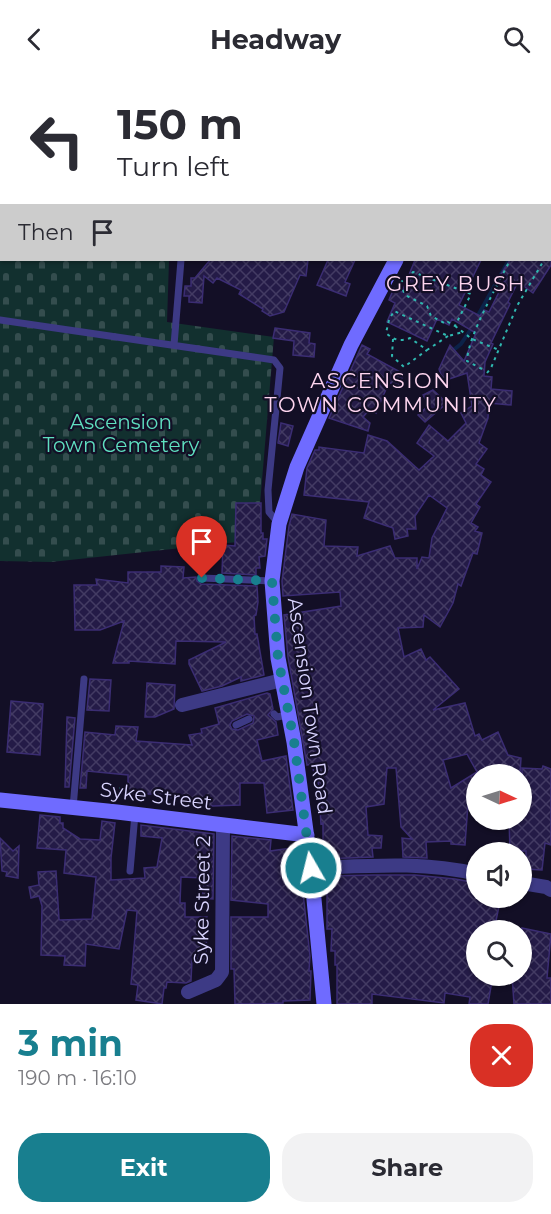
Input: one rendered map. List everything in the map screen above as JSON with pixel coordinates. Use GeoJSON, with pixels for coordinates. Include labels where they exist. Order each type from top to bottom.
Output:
{"type":"FeatureCollection","features":[{"type":"Feature","properties":{"kind":"main road","name":"Ascension Town Road"},"geometry":{"type":"LineString","coordinates":[[324,1004],[307,835],[281,715],[282,680],[272,581],[279,524],[297,467],[351,345],[395,261]]}},
{"type":"Feature","properties":{"kind":"main road","name":"Syke Street"},"geometry":{"type":"LineString","coordinates":[[0,800],[307,835]]}},
{"type":"Feature","properties":{"kind":"street"},"geometry":{"type":"LineString","coordinates":[[182,705],[282,680]]}},
{"type":"Feature","properties":{"kind":"street","name":"Syke Street 2"},"geometry":{"type":"LineString","coordinates":[[188,992],[216,980],[222,972],[223,825]]}},
{"type":"Feature","properties":{"kind":"street"},"geometry":{"type":"LineString","coordinates":[[311,868],[422,865],[466,871]]}},
{"type":"Feature","properties":{"kind":"street"},"geometry":{"type":"LineString","coordinates":[[532,885],[551,890]]}},
{"type":"Feature","properties":{"kind":"lane"},"geometry":{"type":"LineString","coordinates":[[174,345],[181,261]]}},
{"type":"Feature","properties":{"kind":"lane"},"geometry":{"type":"LineString","coordinates":[[0,320],[274,360],[280,368],[268,490],[269,512],[279,524]]}},
{"type":"Feature","properties":{"kind":"lane"},"geometry":{"type":"LineString","coordinates":[[202,578],[272,581]]}},
{"type":"Feature","properties":{"kind":"lane"},"geometry":{"type":"LineString","coordinates":[[74,808],[84,679]]}},
{"type":"Feature","properties":{"kind":"lane"},"geometry":{"type":"LineString","coordinates":[[236,725],[249,719]]}},
{"type":"Feature","properties":{"kind":"lane"},"geometry":{"type":"LineString","coordinates":[[130,872],[135,814]]}},
{"type":"Feature","properties":{"kind":"path"},"geometry":{"type":"LineString","coordinates":[[482,369],[467,361],[472,339],[510,261]]}},
{"type":"Feature","properties":{"kind":"path"},"geometry":{"type":"LineString","coordinates":[[487,373],[517,306],[543,261]]}},
{"type":"Feature","properties":{"kind":"path"},"geometry":{"type":"LineString","coordinates":[[455,326],[471,294],[412,272],[400,283],[405,295],[427,306],[431,316],[446,324],[448,322],[472,339],[499,350]]}},
{"type":"Feature","properties":{"kind":"path"},"geometry":{"type":"LineString","coordinates":[[427,350],[410,338],[400,341],[386,333],[394,311],[448,336]]}},
{"type":"Feature","properties":{"kind":"path"},"geometry":{"type":"LineString","coordinates":[[393,339],[392,356],[404,367],[448,336],[463,332]]}},
{"type":"Feature","properties":{"kind":"green space","name":"Ascension Town Cemetery"},"geometry":{"type":"Polygon","coordinates":[[[0,261],[169,261],[167,322],[274,337],[257,540],[51,562],[0,561],[0,261]]]}},
{"type":"Feature","properties":{"kind":"building"},"geometry":{"type":"Polygon","coordinates":[[[209,261],[308,261],[306,276],[300,275],[284,312],[270,316],[239,294],[241,290],[217,278],[213,283],[204,276],[202,303],[189,302],[189,296],[184,296],[185,286],[191,286],[191,278],[195,278],[209,261]]]}},
{"type":"Feature","properties":{"kind":"building"},"geometry":{"type":"Polygon","coordinates":[[[328,261],[355,261],[345,282],[350,284],[346,296],[317,285],[328,261]]]}},
{"type":"Feature","properties":{"kind":"building"},"geometry":{"type":"Polygon","coordinates":[[[415,261],[481,261],[459,305],[480,316],[484,310],[489,312],[505,280],[499,277],[509,261],[551,261],[551,265],[533,293],[518,282],[485,362],[484,376],[492,377],[491,389],[512,391],[511,405],[489,403],[488,418],[479,443],[487,449],[476,464],[484,469],[481,475],[491,482],[476,504],[480,507],[471,523],[478,527],[475,531],[482,533],[477,554],[473,553],[461,586],[458,584],[453,603],[440,627],[424,615],[423,627],[398,628],[404,657],[421,649],[426,660],[430,657],[459,689],[433,710],[465,703],[475,736],[479,734],[482,740],[498,732],[508,755],[521,758],[521,764],[473,764],[467,754],[443,760],[451,788],[466,779],[465,845],[451,844],[451,841],[426,842],[427,858],[403,857],[402,838],[412,839],[401,827],[396,768],[387,768],[384,804],[366,807],[368,835],[382,836],[381,848],[372,848],[373,857],[323,859],[323,823],[321,824],[318,781],[316,782],[312,764],[307,765],[288,657],[284,615],[341,606],[340,592],[283,596],[282,581],[292,514],[326,520],[324,546],[358,547],[357,556],[390,546],[395,558],[417,558],[417,569],[422,557],[429,558],[432,538],[447,508],[429,495],[415,516],[416,529],[407,529],[408,536],[395,539],[393,528],[364,518],[369,502],[304,495],[307,468],[315,450],[319,450],[319,447],[364,453],[368,435],[387,441],[419,470],[434,456],[417,443],[429,425],[448,441],[466,423],[461,413],[472,406],[467,373],[443,381],[439,369],[450,345],[464,361],[476,333],[452,319],[449,325],[437,319],[427,341],[387,322],[395,303],[389,300],[394,288],[402,292],[415,261]]]}},
{"type":"Feature","properties":{"kind":"building"},"geometry":{"type":"Polygon","coordinates":[[[275,328],[310,333],[309,343],[315,344],[314,357],[293,355],[294,341],[273,338],[275,328]]]}},
{"type":"Feature","properties":{"kind":"building"},"geometry":{"type":"Polygon","coordinates":[[[362,345],[370,349],[367,354],[404,374],[398,386],[389,382],[376,413],[370,409],[363,417],[370,423],[368,431],[329,418],[362,345]]]}},
{"type":"Feature","properties":{"kind":"building"},"geometry":{"type":"Polygon","coordinates":[[[433,390],[447,403],[425,422],[418,415],[429,405],[423,395],[433,390]]]}},
{"type":"Feature","properties":{"kind":"building"},"geometry":{"type":"Polygon","coordinates":[[[281,423],[293,426],[288,446],[278,443],[281,423]]]}},
{"type":"Feature","properties":{"kind":"building"},"geometry":{"type":"Polygon","coordinates":[[[236,503],[261,503],[261,533],[263,533],[263,539],[267,539],[265,556],[259,557],[260,568],[256,568],[256,575],[222,573],[223,545],[235,546],[236,503]]]}},
{"type":"Feature","properties":{"kind":"building"},"geometry":{"type":"Polygon","coordinates":[[[161,566],[184,567],[183,578],[196,577],[201,584],[257,586],[255,634],[257,634],[264,675],[241,681],[241,677],[222,686],[202,691],[189,660],[226,642],[176,641],[175,664],[129,661],[129,663],[113,663],[124,621],[100,630],[75,630],[74,585],[97,585],[96,579],[128,583],[128,572],[161,572],[161,566]]]}},
{"type":"Feature","properties":{"kind":"building"},"geometry":{"type":"Polygon","coordinates":[[[90,679],[111,680],[109,711],[87,710],[90,679]]]}},
{"type":"Feature","properties":{"kind":"building"},"geometry":{"type":"Polygon","coordinates":[[[147,683],[175,685],[174,709],[155,717],[145,717],[147,683]]]}},
{"type":"Feature","properties":{"kind":"building"},"geometry":{"type":"Polygon","coordinates":[[[270,694],[273,709],[268,715],[276,722],[278,735],[257,740],[262,761],[286,756],[293,810],[267,813],[264,783],[240,783],[240,805],[213,806],[199,806],[199,800],[154,796],[154,794],[128,794],[128,775],[87,771],[86,788],[80,788],[85,732],[115,735],[116,726],[138,727],[136,741],[192,745],[189,735],[202,733],[201,729],[219,724],[215,708],[270,694]],[[247,714],[232,721],[230,725],[232,729],[238,730],[253,723],[254,716],[247,714]]]}},
{"type":"Feature","properties":{"kind":"building"},"geometry":{"type":"Polygon","coordinates":[[[11,701],[43,704],[40,755],[7,752],[11,701]]]}},
{"type":"Feature","properties":{"kind":"building"},"geometry":{"type":"Polygon","coordinates":[[[67,717],[75,718],[69,787],[65,787],[67,717]]]}},
{"type":"Feature","properties":{"kind":"building"},"geometry":{"type":"Polygon","coordinates":[[[543,766],[551,769],[551,845],[545,843],[542,870],[532,869],[532,842],[510,842],[509,830],[532,830],[532,768],[542,769],[543,766]]]}},
{"type":"Feature","properties":{"kind":"building"},"geometry":{"type":"Polygon","coordinates":[[[40,815],[60,817],[63,828],[80,839],[100,840],[102,821],[115,823],[111,880],[145,878],[144,868],[157,867],[162,838],[141,836],[141,825],[214,834],[213,899],[202,898],[204,878],[181,877],[180,903],[185,903],[185,917],[207,917],[206,959],[192,959],[191,981],[167,982],[162,1004],[136,1000],[138,985],[131,984],[137,911],[127,910],[119,949],[86,944],[85,966],[64,965],[65,956],[41,955],[42,906],[39,896],[31,898],[29,887],[39,885],[38,872],[56,871],[60,920],[92,919],[96,877],[64,873],[66,850],[37,848],[40,815]]]}},
{"type":"Feature","properties":{"kind":"building"},"geometry":{"type":"Polygon","coordinates":[[[232,836],[271,840],[270,851],[298,847],[310,956],[310,1000],[235,1004],[234,969],[231,969],[231,917],[268,917],[268,904],[231,900],[232,836]]]}},
{"type":"Feature","properties":{"kind":"building"},"geometry":{"type":"Polygon","coordinates":[[[0,838],[13,851],[19,846],[18,878],[6,876],[7,872],[2,871],[0,838]]]}},
{"type":"Feature","properties":{"kind":"building"},"geometry":{"type":"Polygon","coordinates":[[[415,875],[466,881],[466,908],[499,908],[496,920],[466,920],[466,986],[491,986],[488,1004],[469,1004],[470,997],[445,993],[444,1003],[372,994],[372,1004],[337,1004],[337,965],[335,965],[335,951],[331,951],[332,929],[327,929],[327,876],[415,875]]]}},
{"type":"Feature","properties":{"kind":"building"},"geometry":{"type":"Polygon","coordinates":[[[532,930],[551,934],[547,978],[551,978],[551,1004],[514,1004],[513,986],[532,986],[532,930]]]}},
{"type":"Feature","properties":{"kind":"waterway"},"geometry":{"type":"LineString","coordinates":[[476,319],[508,261]]}},
{"type":"Feature","properties":{"kind":"waterway"},"geometry":{"type":"LineString","coordinates":[[451,352],[461,344],[473,326]]}},
{"type":"Feature","properties":{"kind":"district","name":"GREY BUSH"},"geometry":{"type":"Point","coordinates":[456,283]}},
{"type":"Feature","properties":{"kind":"district","name":"ASCENSION TOWN COMMUNITY"},"geometry":{"type":"Point","coordinates":[381,392]}},
{"type":"Feature","properties":{"kind":"route"},"geometry":{"type":"LineString","coordinates":[[202,578],[272,581],[278,658],[294,741],[311,868]]}}]}
